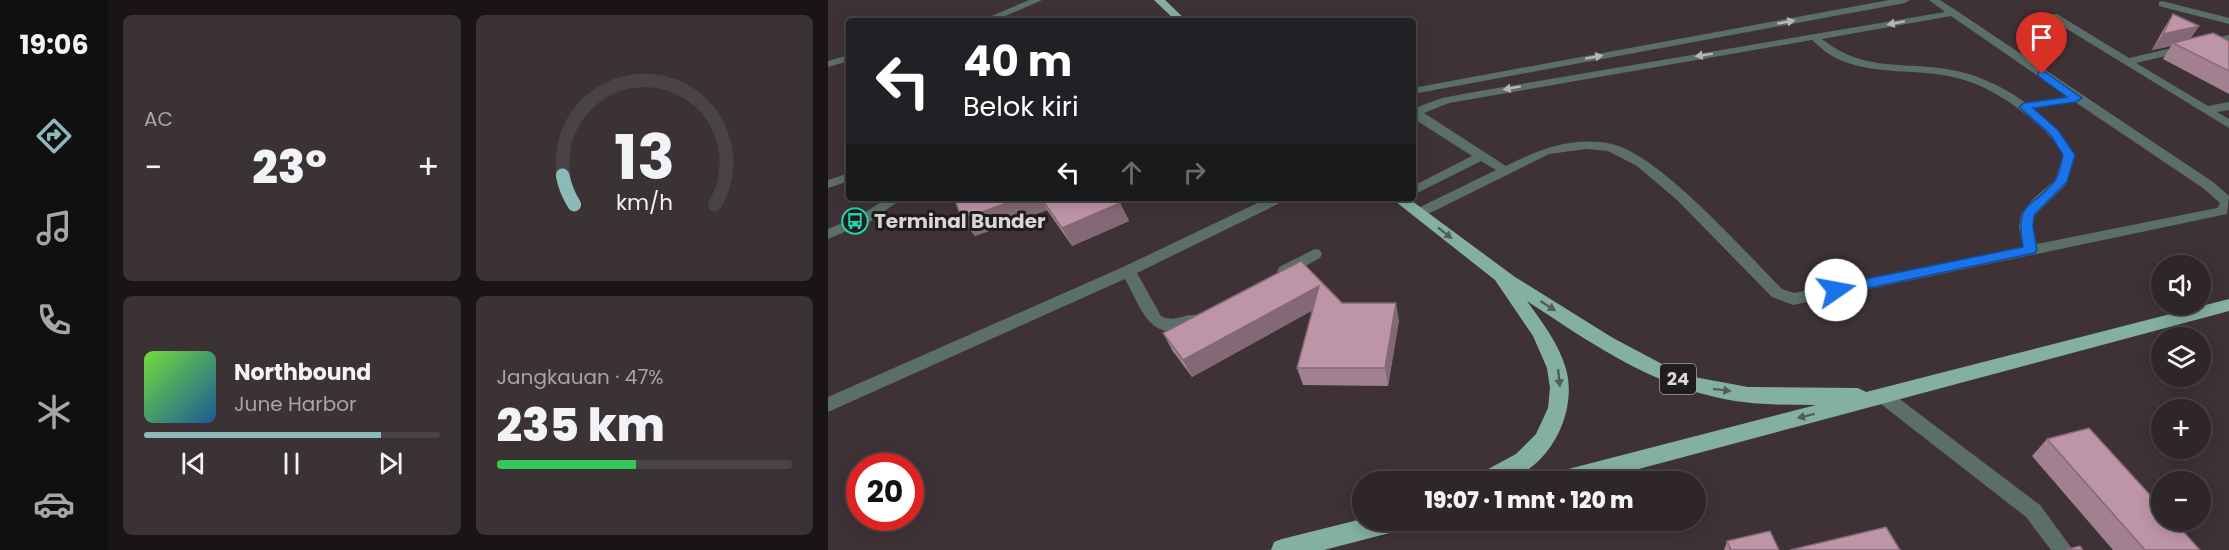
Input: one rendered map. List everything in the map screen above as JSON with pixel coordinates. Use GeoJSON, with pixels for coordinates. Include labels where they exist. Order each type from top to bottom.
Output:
{"type":"FeatureCollection","features":[{"type":"Feature","properties":{"kind":"highway"},"geometry":{"type":"LineString","coordinates":[[1159,0],[1179,18]]}},
{"type":"Feature","properties":{"kind":"highway","name":"24"},"geometry":{"type":"LineString","coordinates":[[1402,201],[1499,274],[1604,342],[1641,363],[1684,382],[1714,390],[1791,397],[1883,396]]}},
{"type":"Feature","properties":{"kind":"highway"},"geometry":{"type":"LineString","coordinates":[[1499,274],[1543,339],[1558,366],[1561,394],[1553,423],[1538,447],[1528,458],[1504,471]]}},
{"type":"Feature","properties":{"kind":"highway","name":"24"},"geometry":{"type":"LineString","coordinates":[[1595,471],[2229,305]]}},
{"type":"Feature","properties":{"kind":"highway"},"geometry":{"type":"LineString","coordinates":[[1282,550],[1357,531]]}},
{"type":"Feature","properties":{"kind":"lane"},"geometry":{"type":"LineString","coordinates":[[992,18],[1037,0]]}},
{"type":"Feature","properties":{"kind":"lane"},"geometry":{"type":"LineString","coordinates":[[1416,90],[1905,0]]}},
{"type":"Feature","properties":{"kind":"lane"},"geometry":{"type":"LineString","coordinates":[[1419,213],[1546,151],[1586,145],[1611,148],[1642,163],[1682,196],[1777,293],[1789,299],[2222,211],[2226,206],[2227,202],[2223,197],[2208,185],[1934,0]]}},
{"type":"Feature","properties":{"kind":"lane"},"geometry":{"type":"LineString","coordinates":[[2162,4],[2229,21]]}},
{"type":"Feature","properties":{"kind":"lane"},"geometry":{"type":"LineString","coordinates":[[1416,110],[1446,100],[1954,13]]}},
{"type":"Feature","properties":{"kind":"lane"},"geometry":{"type":"LineString","coordinates":[[2053,16],[2229,124]]}},
{"type":"Feature","properties":{"kind":"lane"},"geometry":{"type":"LineString","coordinates":[[1815,38],[1842,57],[1862,63],[1926,69],[1985,83],[2024,107],[2055,132],[2069,155],[2061,182],[2028,214],[2026,227],[2031,250]]}},
{"type":"Feature","properties":{"kind":"lane"},"geometry":{"type":"LineString","coordinates":[[2129,61],[2229,38]]}},
{"type":"Feature","properties":{"kind":"lane"},"geometry":{"type":"LineString","coordinates":[[1661,45],[1673,60]]}},
{"type":"Feature","properties":{"kind":"lane"},"geometry":{"type":"LineString","coordinates":[[828,64],[846,59]]}},
{"type":"Feature","properties":{"kind":"lane"},"geometry":{"type":"LineString","coordinates":[[2024,107],[2076,98]]}},
{"type":"Feature","properties":{"kind":"lane"},"geometry":{"type":"LineString","coordinates":[[2208,110],[2229,106]]}},
{"type":"Feature","properties":{"kind":"lane"},"geometry":{"type":"LineString","coordinates":[[1416,111],[1423,119],[1507,172]]}},
{"type":"Feature","properties":{"kind":"lane"},"geometry":{"type":"LineString","coordinates":[[1416,188],[1481,156]]}},
{"type":"Feature","properties":{"kind":"lane"},"geometry":{"type":"LineString","coordinates":[[828,184],[846,178]]}},
{"type":"Feature","properties":{"kind":"lane"},"geometry":{"type":"LineString","coordinates":[[828,234],[866,218],[892,201]]}},
{"type":"Feature","properties":{"kind":"lane"},"geometry":{"type":"LineString","coordinates":[[828,405],[1128,271],[1273,201]]}},
{"type":"Feature","properties":{"kind":"lane"},"geometry":{"type":"LineString","coordinates":[[1273,277],[1315,254]]}},
{"type":"Feature","properties":{"kind":"lane"},"geometry":{"type":"LineString","coordinates":[[1128,271],[1148,310],[1162,325],[1179,326],[1212,312]]}},
{"type":"Feature","properties":{"kind":"lane"},"geometry":{"type":"LineString","coordinates":[[1883,396],[2033,511],[2063,550]]}},
{"type":"Feature","properties":{"kind":"building"},"geometry":{"type":"Polygon","coordinates":[[[2173,14],[2199,26],[2163,34],[2173,14]]]}},
{"type":"Feature","properties":{"kind":"building"},"geometry":{"type":"Polygon","coordinates":[[[2213,33],[2229,41],[2229,71],[2173,43],[2213,33]]]}},
{"type":"Feature","properties":{"kind":"building"},"geometry":{"type":"Polygon","coordinates":[[[955,201],[1013,201],[962,219],[955,201]]]}},
{"type":"Feature","properties":{"kind":"building"},"geometry":{"type":"Polygon","coordinates":[[[1043,201],[1118,201],[1120,203],[1062,228],[1043,201]]]}},
{"type":"Feature","properties":{"kind":"building"},"geometry":{"type":"Polygon","coordinates":[[[1301,261],[1342,303],[1396,303],[1385,368],[1297,368],[1319,286],[1183,360],[1163,333],[1301,261]]]}},
{"type":"Feature","properties":{"kind":"building"},"geometry":{"type":"Polygon","coordinates":[[[2089,428],[2151,496],[2151,531],[2183,531],[2200,550],[2145,550],[2047,439],[2089,428]]]}},
{"type":"Feature","properties":{"kind":"building"},"geometry":{"type":"Polygon","coordinates":[[[1886,527],[1900,550],[1790,550],[1886,527]]]}},
{"type":"Feature","properties":{"kind":"building"},"geometry":{"type":"Polygon","coordinates":[[[1770,531],[1779,550],[1731,550],[1727,541],[1770,531]]]}},
{"type":"Feature","properties":{"kind":"building"},"geometry":{"type":"Polygon","coordinates":[[[2080,546],[2083,550],[2065,550],[2080,546]]]}},
{"type":"Feature","properties":{"kind":"place","name":"Terminal Bunder"},"geometry":{"type":"Point","coordinates":[855,221]}},
{"type":"Feature","properties":{"kind":"route"},"geometry":{"type":"LineString","coordinates":[[1836,290],[2031,250],[2026,227],[2028,214],[2061,182],[2069,155],[2055,132],[2024,107],[2076,98],[2042,74]]}}]}
